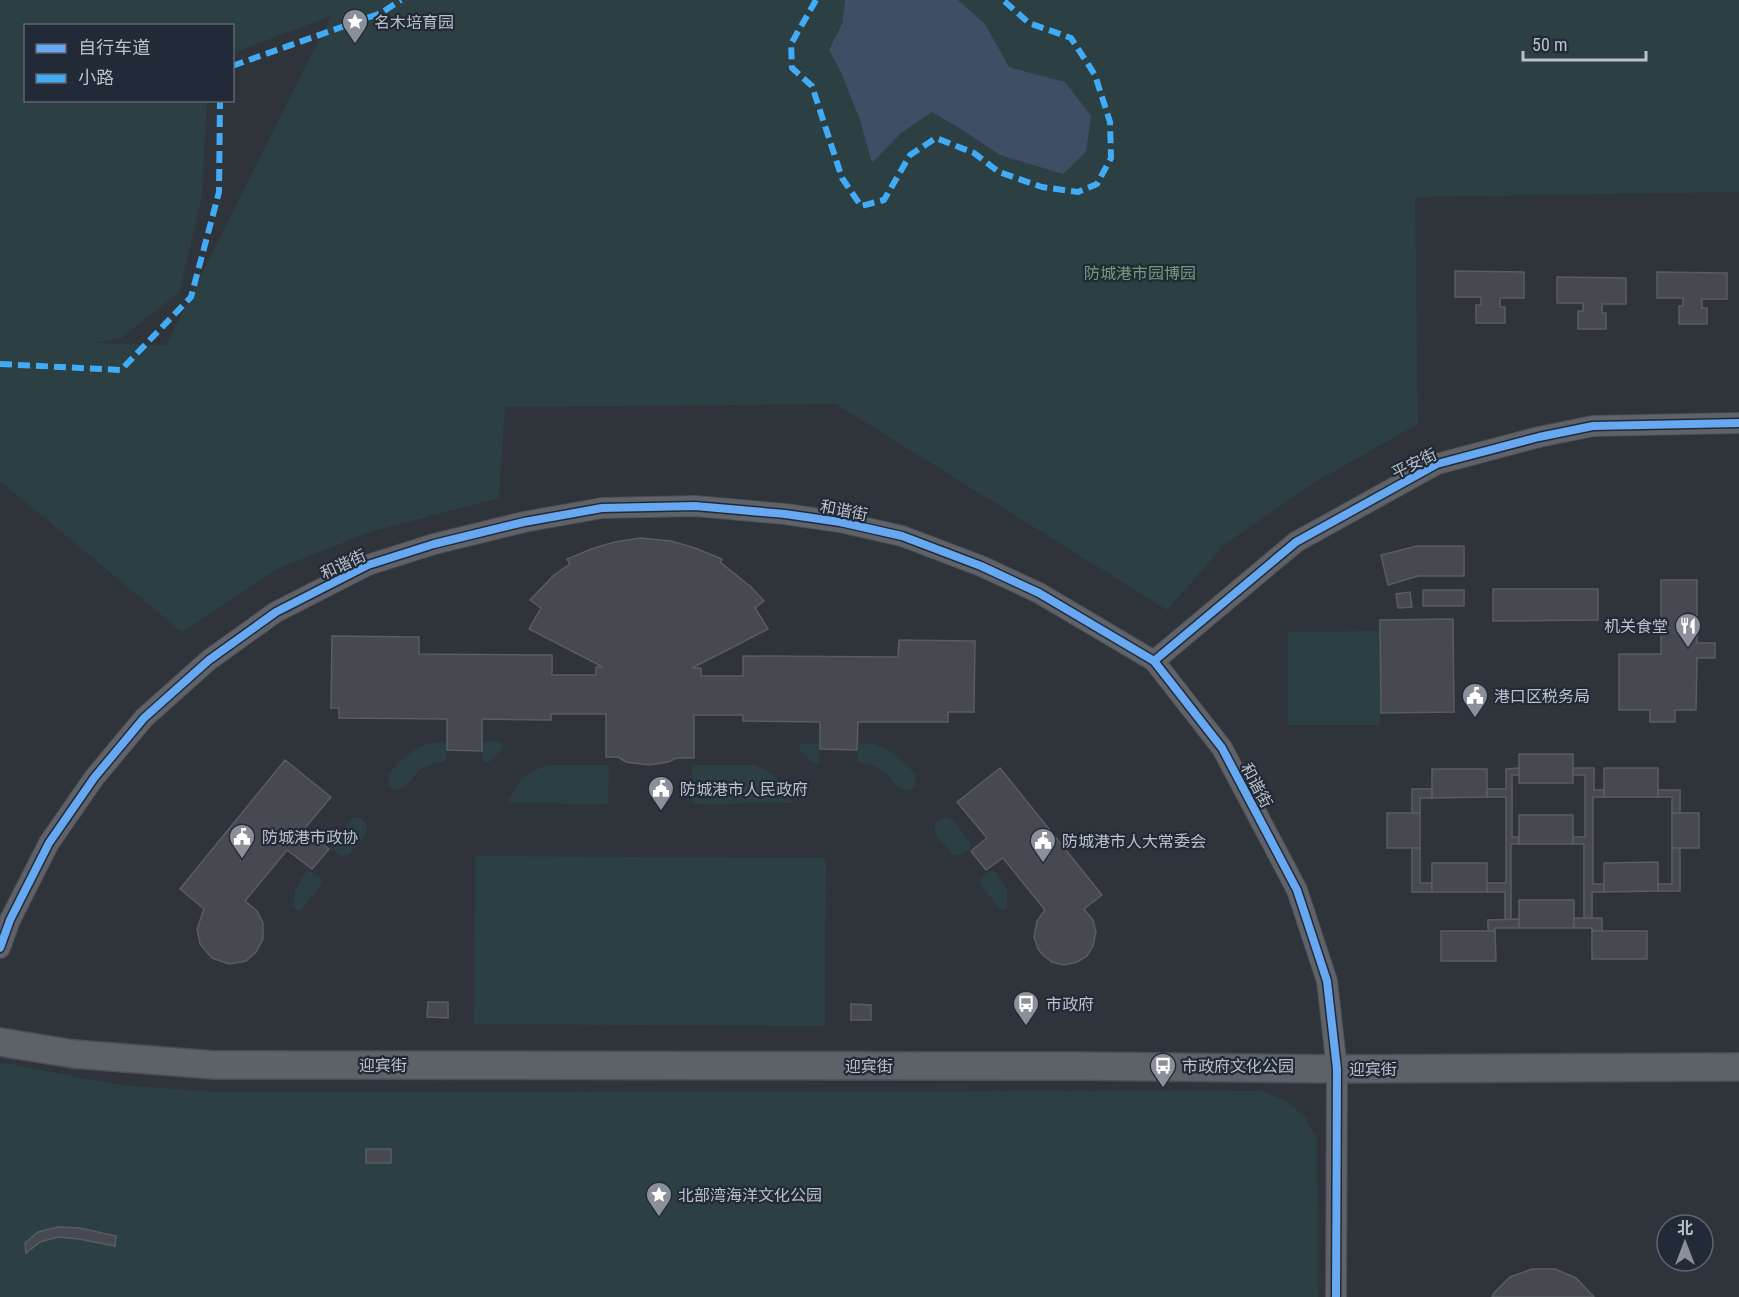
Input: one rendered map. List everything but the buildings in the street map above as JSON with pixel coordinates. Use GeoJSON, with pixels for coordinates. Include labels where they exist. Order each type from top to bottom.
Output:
{"type":"FeatureCollection","features":[{"type":"Feature","properties":{"kind":"main road","name":"迎宾街"},"geometry":{"type":"LineString","coordinates":[[0,1042],[74,1054],[214,1065],[1038,1066],[1337,1069],[1739,1067]]}},
{"type":"Feature","properties":{"kind":"street","name":"平安街"},"geometry":{"type":"LineString","coordinates":[[1154,661],[1296,542],[1437,464],[1539,437],[1593,426],[1739,423]]}},
{"type":"Feature","properties":{"kind":"street","name":"和谐街"},"geometry":{"type":"LineString","coordinates":[[0,948],[10,920],[49,843],[94,778],[144,718],[209,660],[276,612],[368,566],[434,544],[490,530],[602,508],[695,506],[785,514],[840,522],[902,536],[981,566],[1039,593],[1154,661],[1222,748],[1297,890],[1327,981],[1337,1069],[1336,1297]]}},
{"type":"Feature","properties":{"kind":"green space","name":"防城港市园博园"},"geometry":{"type":"Polygon","coordinates":[[[0,0],[1739,0],[1739,192],[1415,197],[1418,424],[1317,481],[1225,544],[1167,610],[836,404],[505,407],[499,498],[370,532],[277,569],[182,632],[0,481],[0,0]],[[331,16],[234,53],[234,24],[24,24],[24,102],[207,102],[202,195],[180,292],[121,338],[93,343],[166,345],[331,16]]]}},
{"type":"Feature","properties":{"kind":"green space"},"geometry":{"type":"Polygon","coordinates":[[[1380,631],[1380,725],[1288,725],[1288,632],[1380,631]]]}},
{"type":"Feature","properties":{"kind":"green space"},"geometry":{"type":"Polygon","coordinates":[[[499,741],[502,749],[489,762],[483,762],[482,743],[499,741]]]}},
{"type":"Feature","properties":{"kind":"green space"},"geometry":{"type":"Polygon","coordinates":[[[430,743],[446,743],[446,760],[423,768],[403,788],[394,789],[389,785],[389,774],[415,749],[430,743]]]}},
{"type":"Feature","properties":{"kind":"green space"},"geometry":{"type":"Polygon","coordinates":[[[803,743],[820,744],[818,763],[813,763],[800,750],[799,746],[803,743]]]}},
{"type":"Feature","properties":{"kind":"green space"},"geometry":{"type":"Polygon","coordinates":[[[858,744],[874,744],[888,750],[907,765],[915,775],[915,786],[910,790],[902,789],[882,770],[859,763],[858,744]]]}},
{"type":"Feature","properties":{"kind":"green space"},"geometry":{"type":"Polygon","coordinates":[[[548,765],[609,765],[608,804],[508,803],[514,789],[523,779],[548,765]]]}},
{"type":"Feature","properties":{"kind":"green space"},"geometry":{"type":"Polygon","coordinates":[[[692,765],[753,765],[778,779],[786,789],[792,803],[693,804],[692,765]]]}},
{"type":"Feature","properties":{"kind":"green space"},"geometry":{"type":"Polygon","coordinates":[[[354,817],[366,823],[367,833],[348,855],[340,855],[331,849],[331,843],[354,817]]]}},
{"type":"Feature","properties":{"kind":"green space"},"geometry":{"type":"Polygon","coordinates":[[[947,817],[971,843],[970,849],[962,855],[953,855],[935,833],[935,823],[947,817]]]}},
{"type":"Feature","properties":{"kind":"green space"},"geometry":{"type":"Polygon","coordinates":[[[475,856],[826,858],[825,1026],[474,1024],[475,856]]]}},
{"type":"Feature","properties":{"kind":"green space"},"geometry":{"type":"Polygon","coordinates":[[[991,870],[995,872],[1007,890],[1007,908],[1004,910],[1000,909],[980,884],[981,878],[991,870]]]}},
{"type":"Feature","properties":{"kind":"green space"},"geometry":{"type":"Polygon","coordinates":[[[311,871],[321,878],[322,884],[298,911],[294,908],[295,890],[306,872],[311,871]]]}},
{"type":"Feature","properties":{"kind":"green space","name":"北部湾海洋文化公园"},"geometry":{"type":"Polygon","coordinates":[[[5,1063],[119,1085],[215,1092],[1261,1091],[1286,1101],[1305,1117],[1317,1139],[1318,1297],[0,1297],[0,1064],[5,1063]]]}},
{"type":"Feature","properties":{"kind":"water"},"geometry":{"type":"Polygon","coordinates":[[[845,0],[958,0],[985,24],[1009,67],[1065,82],[1091,116],[1086,152],[1063,174],[1000,155],[932,112],[901,133],[872,163],[860,120],[840,70],[829,50],[842,24],[845,0]]]}},
{"type":"Feature","properties":{"kind":"marked path"},"geometry":{"type":"LineString","coordinates":[[234,65],[381,13],[401,0]]}},
{"type":"Feature","properties":{"kind":"marked path"},"geometry":{"type":"LineString","coordinates":[[816,0],[791,44],[792,68],[812,86],[842,178],[861,206],[884,200],[910,155],[936,138],[974,153],[999,172],[1042,187],[1078,192],[1097,184],[1111,158],[1110,122],[1095,75],[1071,38],[1029,23],[1003,0]]}},
{"type":"Feature","properties":{"kind":"marked path"},"geometry":{"type":"LineString","coordinates":[[0,364],[121,370],[191,297],[219,192],[220,102]]}},
{"type":"Feature","properties":{"kind":"cycle path"},"geometry":{"type":"LineString","coordinates":[[1154,661],[1296,542],[1437,464],[1539,437],[1593,426],[1739,423]]}},
{"type":"Feature","properties":{"kind":"cycle path"},"geometry":{"type":"LineString","coordinates":[[0,948],[10,920],[49,843],[94,778],[144,718],[209,660],[276,612],[368,565],[434,544],[524,522],[602,508],[695,506],[785,514],[840,522],[902,536],[981,566],[1039,593],[1154,661],[1222,748],[1297,890],[1327,981],[1337,1069],[1336,1297]]}},
{"type":"Feature","properties":{"kind":"place","name":"名木培育园"},"geometry":{"type":"Point","coordinates":[355,45]}},
{"type":"Feature","properties":{"kind":"place","name":"机关食堂"},"geometry":{"type":"Point","coordinates":[1688,649]}},
{"type":"Feature","properties":{"kind":"place","name":"港口区税务局"},"geometry":{"type":"Point","coordinates":[1475,719]}},
{"type":"Feature","properties":{"kind":"place","name":"防城港市人民政府"},"geometry":{"type":"Point","coordinates":[661,812]}},
{"type":"Feature","properties":{"kind":"place","name":"防城港市政协"},"geometry":{"type":"Point","coordinates":[242,860]}},
{"type":"Feature","properties":{"kind":"place","name":"防城港市人大常委会"},"geometry":{"type":"Point","coordinates":[1043,864]}},
{"type":"Feature","properties":{"kind":"place","name":"市政府"},"geometry":{"type":"Point","coordinates":[1026,1027]}},
{"type":"Feature","properties":{"kind":"place","name":"市政府文化公园"},"geometry":{"type":"Point","coordinates":[1163,1089]}},
{"type":"Feature","properties":{"kind":"place","name":"北部湾海洋文化公园"},"geometry":{"type":"Point","coordinates":[659,1218]}}]}
